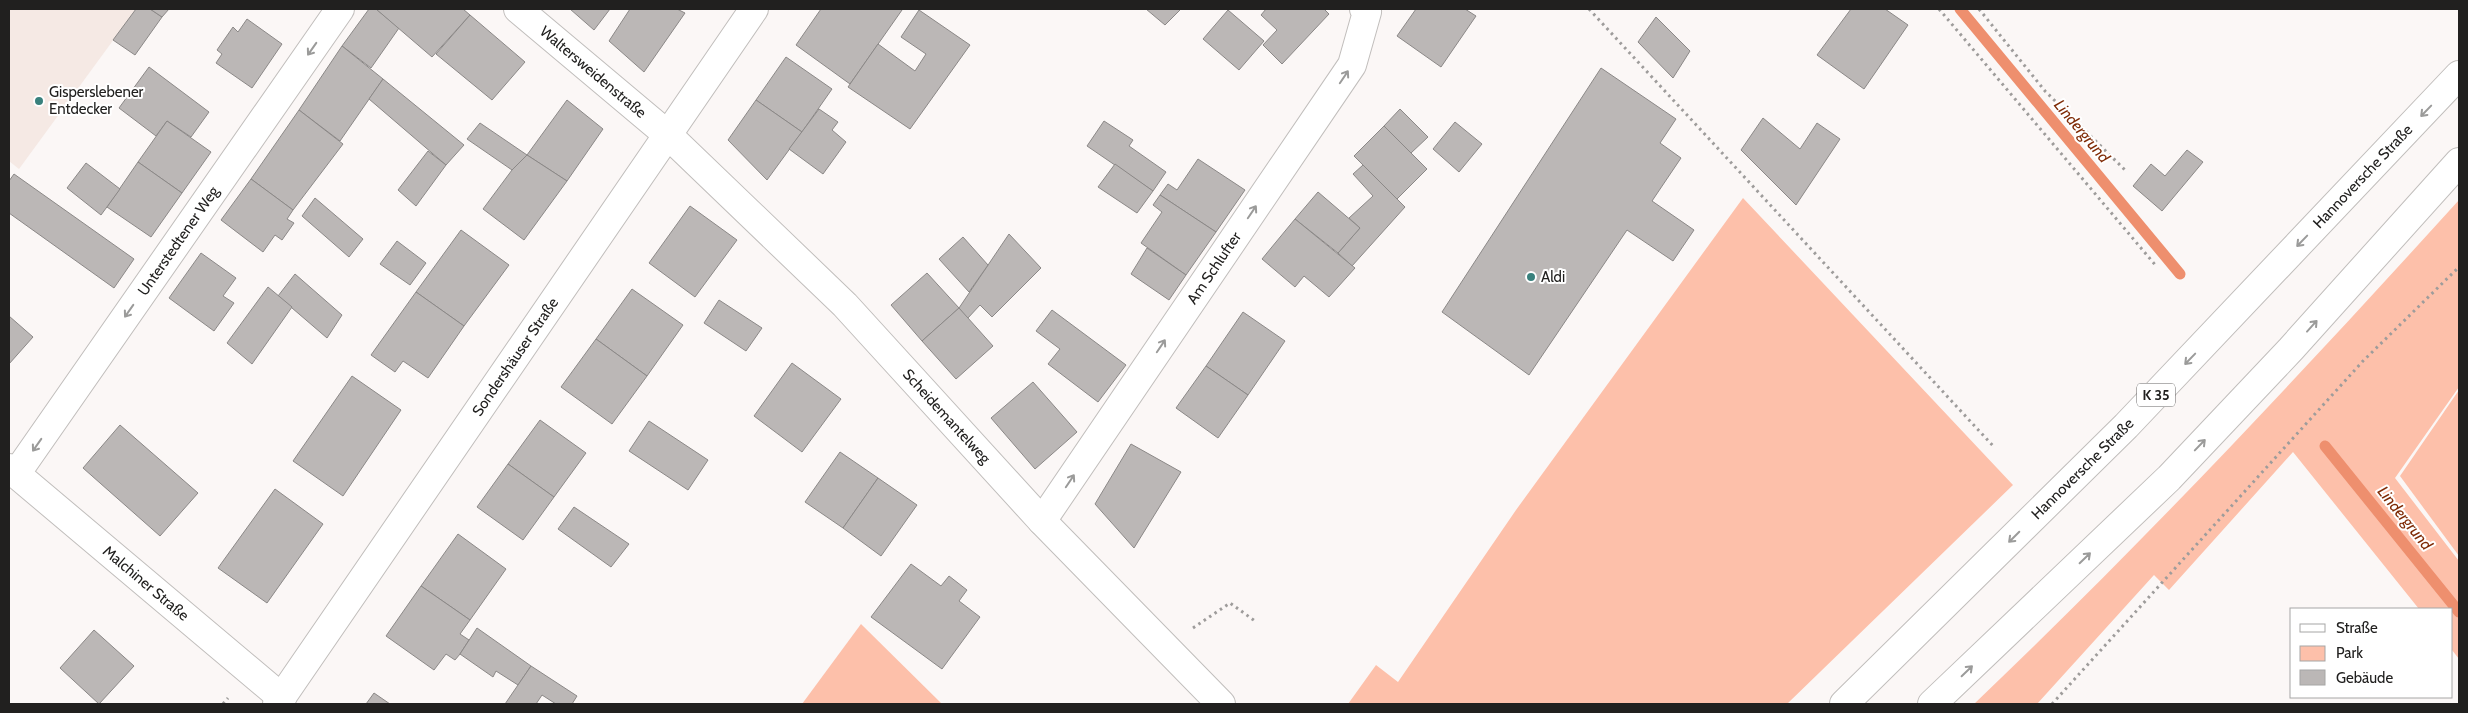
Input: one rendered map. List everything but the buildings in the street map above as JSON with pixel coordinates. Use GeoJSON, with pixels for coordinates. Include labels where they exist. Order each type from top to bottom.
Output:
{"type":"FeatureCollection","features":[{"type":"Feature","properties":{"kind":"main road","name":"Unterstedtener Weg"},"geometry":{"type":"LineString","coordinates":[[12,471],[340,9]]}},
{"type":"Feature","properties":{"kind":"main road","name":"Waltersweidenstraße"},"geometry":{"type":"LineString","coordinates":[[518,9],[668,135]]}},
{"type":"Feature","properties":{"kind":"main road","name":"Sondershäuser Straße"},"geometry":{"type":"LineString","coordinates":[[279,701],[754,9]]}},
{"type":"Feature","properties":{"kind":"main road","name":"Am Schlufter"},"geometry":{"type":"LineString","coordinates":[[1042,521],[1352,65],[1367,12],[1364,9]]}},
{"type":"Feature","properties":{"kind":"main road","name":"Hannoversche Straße"},"geometry":{"type":"LineString","coordinates":[[1844,704],[2126,426],[2459,75]]}},
{"type":"Feature","properties":{"kind":"main road","name":"Scheidemantelweg"},"geometry":{"type":"LineString","coordinates":[[668,135],[845,305],[1042,521],[1221,704]]}},
{"type":"Feature","properties":{"kind":"main road"},"geometry":{"type":"LineString","coordinates":[[1932,704],[2169,478],[2292,349],[2459,162]]}},
{"type":"Feature","properties":{"kind":"main road","name":"Malchiner Straße"},"geometry":{"type":"LineString","coordinates":[[12,471],[279,701]]}},
{"type":"Feature","properties":{"kind":"path"},"geometry":{"type":"LineString","coordinates":[[1589,9],[1995,448]]}},
{"type":"Feature","properties":{"kind":"path"},"geometry":{"type":"LineString","coordinates":[[1939,9],[2157,267]]}},
{"type":"Feature","properties":{"kind":"path"},"geometry":{"type":"LineString","coordinates":[[1979,9],[2046,92],[2124,170]]}},
{"type":"Feature","properties":{"kind":"path"},"geometry":{"type":"LineString","coordinates":[[2052,704],[2363,361],[2459,267]]}},
{"type":"Feature","properties":{"kind":"path"},"geometry":{"type":"LineString","coordinates":[[1165,648],[1230,602],[1255,621]]}},
{"type":"Feature","properties":{"kind":"shaded area","name":"Gisperslebener Entdecker"},"geometry":{"type":"Polygon","coordinates":[[[9,9],[136,9],[19,169],[9,161],[9,9]]]}},
{"type":"Feature","properties":{"kind":"green space"},"geometry":{"type":"Polygon","coordinates":[[[1743,198],[2013,485],[1787,704],[1348,704],[1376,665],[1398,682],[1516,510],[1743,198]]]}},
{"type":"Feature","properties":{"kind":"green space"},"geometry":{"type":"Polygon","coordinates":[[[2459,200],[2459,387],[2395,478],[2459,561],[2459,659],[2453,651],[2453,608],[2418,608],[2293,452],[2169,590],[2154,575],[2037,704],[1974,704],[2099,582],[2341,329],[2459,200]]]}},
{"type":"Feature","properties":{"kind":"green space"},"geometry":{"type":"Polygon","coordinates":[[[2459,390],[2459,556],[2400,476],[2459,390]]]}},
{"type":"Feature","properties":{"kind":"green space"},"geometry":{"type":"Polygon","coordinates":[[[861,624],[942,704],[802,704],[861,624]]]}},
{"type":"Feature","properties":{"kind":"waterway","name":"Lindergrund"},"geometry":{"type":"LineString","coordinates":[[1960,9],[2180,274]]}},
{"type":"Feature","properties":{"kind":"waterway","name":"Lindergrund"},"geometry":{"type":"LineString","coordinates":[[2325,446],[2459,612]]}},
{"type":"Feature","properties":{"kind":"place","name":"Gisperslebener Entdecker"},"geometry":{"type":"Point","coordinates":[39,101]}},
{"type":"Feature","properties":{"kind":"place","name":"Aldi"},"geometry":{"type":"Point","coordinates":[1531,277]}}]}
